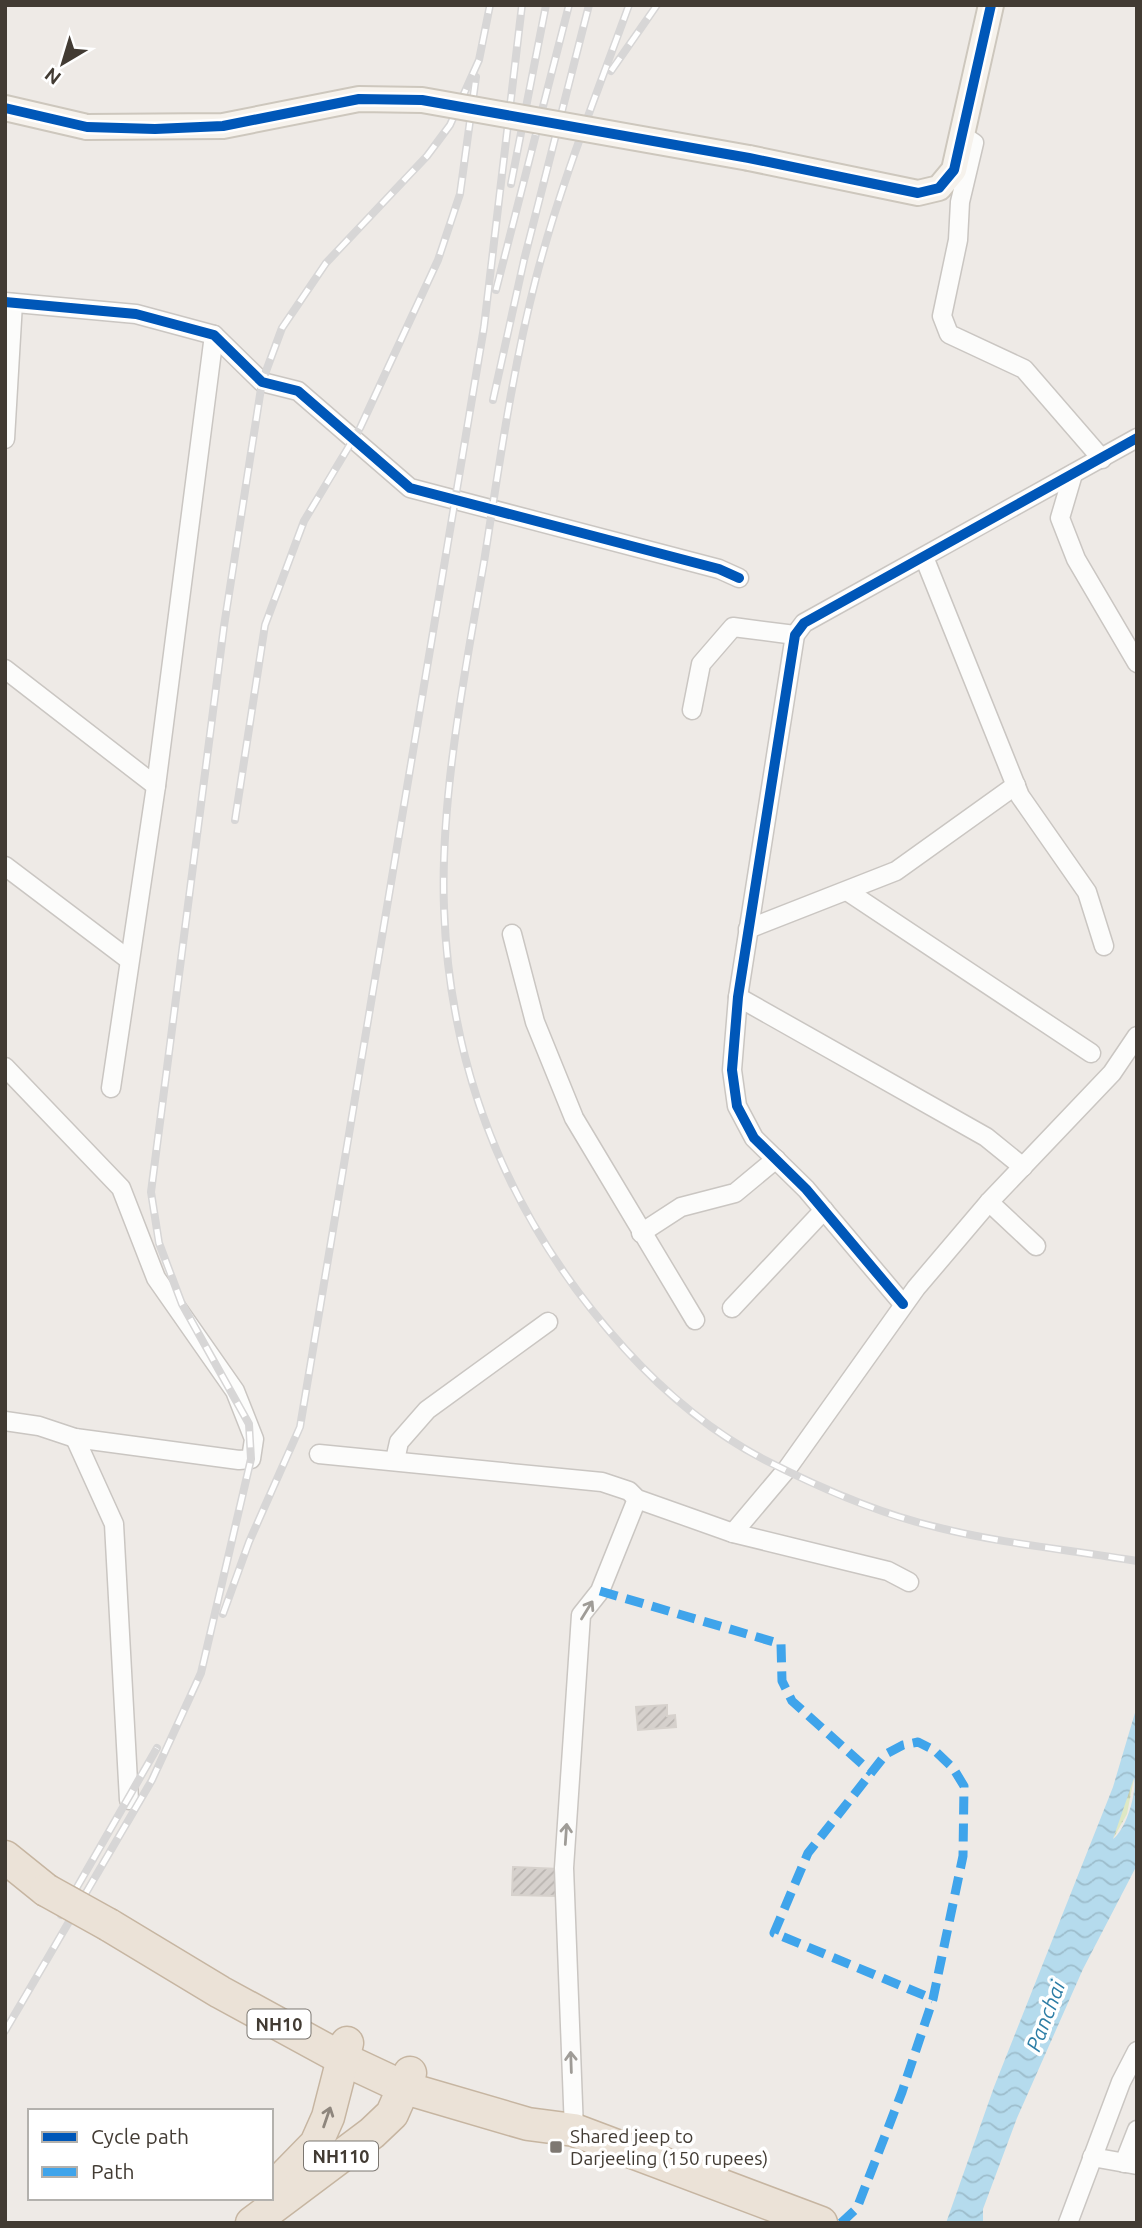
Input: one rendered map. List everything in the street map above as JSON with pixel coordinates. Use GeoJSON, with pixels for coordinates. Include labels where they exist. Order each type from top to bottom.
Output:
{"type":"FeatureCollection","features":[{"type":"Feature","properties":{"kind":"highway","name":"NH10"},"geometry":{"type":"LineString","coordinates":[[21,1876],[156,1952],[220,1992],[407,2080],[545,2105],[574,2130],[821,2223]]}},
{"type":"Feature","properties":{"kind":"highway","name":"NH110"},"geometry":{"type":"LineString","coordinates":[[273,2187],[316,2144],[328,2117],[344,2051]]}},
{"type":"Feature","properties":{"kind":"highway","name":"NH110"},"geometry":{"type":"LineString","coordinates":[[251,2223],[372,2133],[392,2114],[407,2080]]}},
{"type":"Feature","properties":{"kind":"highway"},"geometry":{"type":"LineString","coordinates":[[237,2223],[260,2200]]}},
{"type":"Feature","properties":{"kind":"street"},"geometry":{"type":"LineString","coordinates":[[5,108],[87,127],[223,126],[359,99],[422,100],[749,158],[919,193],[939,188],[954,170],[992,5]]}},
{"type":"Feature","properties":{"kind":"street"},"geometry":{"type":"LineString","coordinates":[[962,135],[974,144],[960,202],[958,240],[942,316],[949,334],[1024,369],[1102,458]]}},
{"type":"Feature","properties":{"kind":"street"},"geometry":{"type":"LineString","coordinates":[[5,439],[9,302],[136,314],[214,335],[262,382],[298,391],[410,488],[719,569],[739,578]]}},
{"type":"Feature","properties":{"kind":"street"},"geometry":{"type":"LineString","coordinates":[[111,1088],[128,959],[156,786],[214,335]]}},
{"type":"Feature","properties":{"kind":"street"},"geometry":{"type":"LineString","coordinates":[[903,1304],[824,1210],[754,1138],[737,1106],[732,1070],[738,997],[795,635],[804,623],[1137,438]]}},
{"type":"Feature","properties":{"kind":"street"},"geometry":{"type":"LineString","coordinates":[[1073,474],[1060,518],[1076,559],[1137,663]]}},
{"type":"Feature","properties":{"kind":"street"},"geometry":{"type":"LineString","coordinates":[[924,557],[1020,796],[1087,892],[1104,946]]}},
{"type":"Feature","properties":{"kind":"street"},"geometry":{"type":"LineString","coordinates":[[692,710],[701,664],[733,627],[795,635]]}},
{"type":"Feature","properties":{"kind":"street"},"geometry":{"type":"LineString","coordinates":[[5,669],[156,786]]}},
{"type":"Feature","properties":{"kind":"street"},"geometry":{"type":"LineString","coordinates":[[748,929],[896,871],[1016,785]]}},
{"type":"Feature","properties":{"kind":"street"},"geometry":{"type":"LineString","coordinates":[[5,866],[128,959]]}},
{"type":"Feature","properties":{"kind":"street"},"geometry":{"type":"LineString","coordinates":[[847,891],[1091,1054]]}},
{"type":"Feature","properties":{"kind":"street"},"geometry":{"type":"LineString","coordinates":[[512,934],[535,1022],[574,1118],[695,1320]]}},
{"type":"Feature","properties":{"kind":"street"},"geometry":{"type":"LineString","coordinates":[[738,997],[986,1137],[1023,1167]]}},
{"type":"Feature","properties":{"kind":"street"},"geometry":{"type":"LineString","coordinates":[[733,1533],[788,1469],[903,1304],[989,1202],[1112,1073],[1137,1036]]}},
{"type":"Feature","properties":{"kind":"street"},"geometry":{"type":"LineString","coordinates":[[5,1067],[121,1188],[156,1278],[235,1391],[254,1439],[251,1459],[239,1460],[75,1438],[39,1426],[5,1421]]}},
{"type":"Feature","properties":{"kind":"street"},"geometry":{"type":"LineString","coordinates":[[641,1233],[681,1207],[736,1193],[776,1159]]}},
{"type":"Feature","properties":{"kind":"street"},"geometry":{"type":"LineString","coordinates":[[989,1202],[1036,1247]]}},
{"type":"Feature","properties":{"kind":"street"},"geometry":{"type":"LineString","coordinates":[[732,1308],[824,1210]]}},
{"type":"Feature","properties":{"kind":"street"},"geometry":{"type":"LineString","coordinates":[[395,1460],[399,1442],[427,1410],[548,1322]]}},
{"type":"Feature","properties":{"kind":"street"},"geometry":{"type":"LineString","coordinates":[[75,1438],[114,1524],[129,1800]]}},
{"type":"Feature","properties":{"kind":"street"},"geometry":{"type":"LineString","coordinates":[[319,1454],[601,1482],[629,1491],[637,1499],[733,1533],[888,1571],[909,1582]]}},
{"type":"Feature","properties":{"kind":"street"},"geometry":{"type":"LineString","coordinates":[[574,2130],[564,1868],[580,1615],[600,1591],[637,1499]]}},
{"type":"Feature","properties":{"kind":"street"},"geometry":{"type":"LineString","coordinates":[[1068,2223],[1092,2157],[1137,2051]]}},
{"type":"Feature","properties":{"kind":"street"},"geometry":{"type":"LineString","coordinates":[[1092,2157],[1131,2164],[1137,2130]]}},
{"type":"Feature","properties":{"kind":"green space"},"geometry":{"type":"Polygon","coordinates":[[[1134,1778],[1127,1814],[1113,1839],[1124,1800],[1134,1778]]]}},
{"type":"Feature","properties":{"kind":"water","name":"Panchai"},"geometry":{"type":"Polygon","coordinates":[[[1137,1706],[1137,1865],[1083,1969],[1017,2118],[983,2209],[983,2223],[946,2223],[994,2087],[1113,1787],[1137,1706]],[[1134,1778],[1113,1839],[1126,1820],[1134,1778]]]}},
{"type":"Feature","properties":{"kind":"building"},"geometry":{"type":"Polygon","coordinates":[[[667,1705],[667,1716],[675,1715],[676,1727],[638,1730],[636,1707],[667,1705]]]}},
{"type":"Feature","properties":{"kind":"building"},"geometry":{"type":"Polygon","coordinates":[[[513,1867],[559,1869],[558,1896],[512,1895],[513,1867]]]}},
{"type":"Feature","properties":{"kind":"railway"},"geometry":{"type":"LineString","coordinates":[[5,2031],[152,1780],[201,1673],[251,1459],[249,1424],[182,1304],[159,1243],[151,1192],[224,626],[262,382],[282,328],[326,263],[427,156],[450,125],[479,60],[490,5]]}},
{"type":"Feature","properties":{"kind":"railway"},"geometry":{"type":"LineString","coordinates":[[223,1614],[249,1542],[300,1427],[484,327],[522,5]]}},
{"type":"Feature","properties":{"kind":"railway"},"geometry":{"type":"LineString","coordinates":[[511,184],[546,5]]}},
{"type":"Feature","properties":{"kind":"railway"},"geometry":{"type":"LineString","coordinates":[[496,290],[569,5]]}},
{"type":"Feature","properties":{"kind":"railway"},"geometry":{"type":"LineString","coordinates":[[493,400],[524,260],[589,5]]}},
{"type":"Feature","properties":{"kind":"railway"},"geometry":{"type":"LineString","coordinates":[[629,5],[567,175],[527,313],[455,735],[446,823],[444,908],[449,970],[459,1031],[474,1089],[494,1145],[520,1199],[550,1251],[585,1301],[625,1349],[656,1381],[708,1424],[746,1449],[786,1470],[828,1490],[895,1515],[989,1538],[1137,1561]]}},
{"type":"Feature","properties":{"kind":"railway"},"geometry":{"type":"LineString","coordinates":[[611,71],[657,5]]}},
{"type":"Feature","properties":{"kind":"railway"},"geometry":{"type":"LineString","coordinates":[[235,820],[265,625],[304,521],[360,428],[438,260],[460,194],[476,77]]}},
{"type":"Feature","properties":{"kind":"railway"},"geometry":{"type":"LineString","coordinates":[[61,1915],[157,1748]]}},
{"type":"Feature","properties":{"kind":"marked path"},"geometry":{"type":"LineString","coordinates":[[600,1591],[781,1644],[782,1681],[792,1701],[872,1773]]}},
{"type":"Feature","properties":{"kind":"marked path"},"geometry":{"type":"LineString","coordinates":[[841,2223],[857,2208],[902,2092],[933,1999],[963,1856],[964,1786],[953,1768],[934,1750],[918,1742],[903,1745],[886,1754],[808,1853],[774,1933],[933,1999]]}},
{"type":"Feature","properties":{"kind":"cycle path"},"geometry":{"type":"LineString","coordinates":[[5,108],[87,127],[155,129],[223,126],[359,99],[422,100],[749,158],[918,193],[939,188],[954,170],[991,5]]}},
{"type":"Feature","properties":{"kind":"cycle path"},"geometry":{"type":"LineString","coordinates":[[5,302],[136,314],[214,335],[262,382],[298,391],[410,488],[719,569],[739,578]]}},
{"type":"Feature","properties":{"kind":"cycle path"},"geometry":{"type":"LineString","coordinates":[[903,1304],[806,1189],[754,1138],[737,1106],[732,1070],[738,997],[795,635],[804,623],[1137,438]]}},
{"type":"Feature","properties":{"kind":"place","name":"Shared jeep to Darjeeling (150 rupees)"},"geometry":{"type":"Point","coordinates":[556,2147]}}]}
